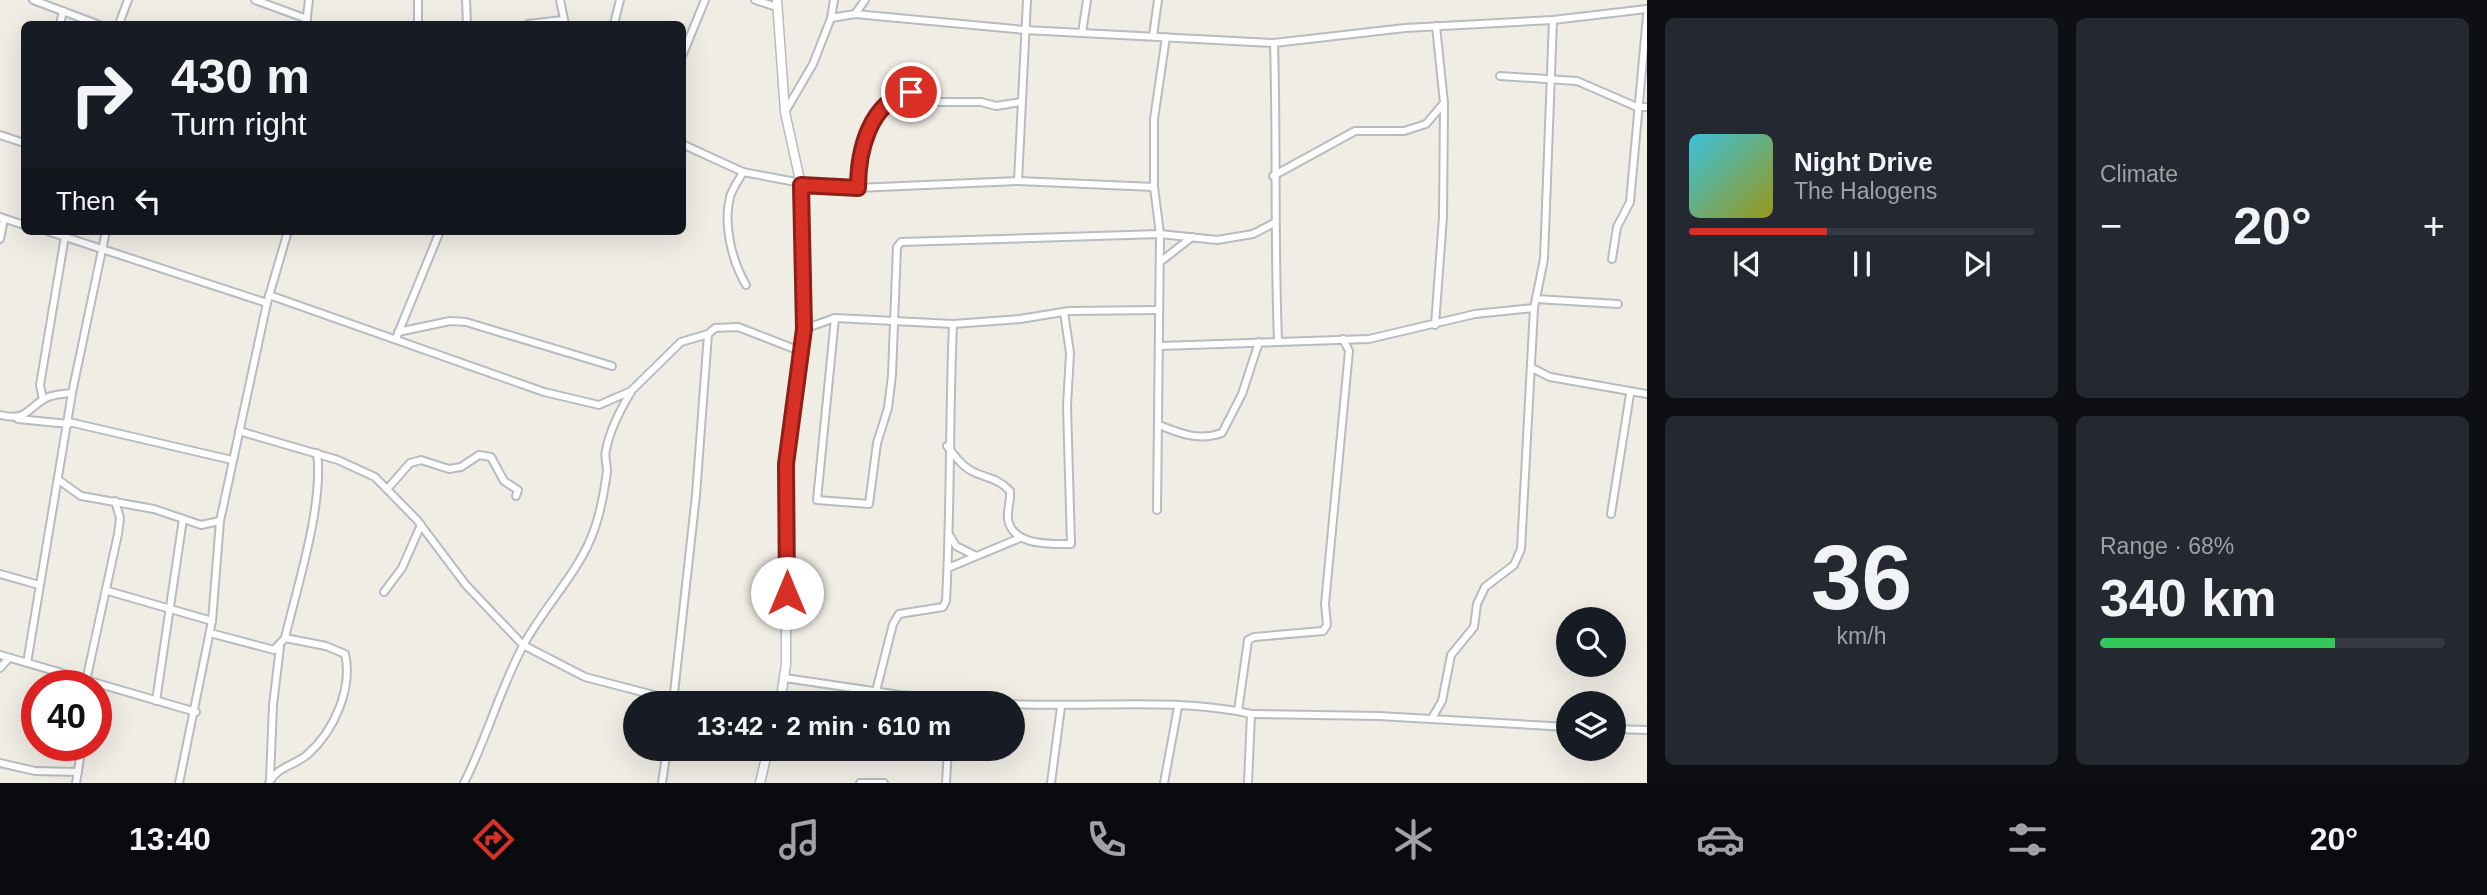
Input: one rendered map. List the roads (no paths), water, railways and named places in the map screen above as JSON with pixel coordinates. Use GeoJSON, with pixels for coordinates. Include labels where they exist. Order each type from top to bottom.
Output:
{"type":"FeatureCollection","features":[{"type":"Feature","properties":{"kind":"street"},"geometry":{"type":"LineString","coordinates":[[33,0],[89,21]]}},
{"type":"Feature","properties":{"kind":"street"},"geometry":{"type":"LineString","coordinates":[[120,21],[128,0]]}},
{"type":"Feature","properties":{"kind":"street"},"geometry":{"type":"LineString","coordinates":[[255,0],[304,21]]}},
{"type":"Feature","properties":{"kind":"street"},"geometry":{"type":"LineString","coordinates":[[306,21],[309,0]]}},
{"type":"Feature","properties":{"kind":"street"},"geometry":{"type":"LineString","coordinates":[[418,0],[418,21]]}},
{"type":"Feature","properties":{"kind":"street"},"geometry":{"type":"LineString","coordinates":[[466,0],[467,21]]}},
{"type":"Feature","properties":{"kind":"street"},"geometry":{"type":"LineString","coordinates":[[560,0],[564,21]]}},
{"type":"Feature","properties":{"kind":"street"},"geometry":{"type":"LineString","coordinates":[[615,21],[620,0]]}},
{"type":"Feature","properties":{"kind":"street"},"geometry":{"type":"LineString","coordinates":[[686,45],[705,0]]}},
{"type":"Feature","properties":{"kind":"street"},"geometry":{"type":"LineString","coordinates":[[755,0],[777,3],[785,112],[801,185],[804,329],[786,464],[785,678],[782,691]]}},
{"type":"Feature","properties":{"kind":"street"},"geometry":{"type":"LineString","coordinates":[[785,112],[813,64],[831,18],[834,0]]}},
{"type":"Feature","properties":{"kind":"street"},"geometry":{"type":"LineString","coordinates":[[855,15],[865,0]]}},
{"type":"Feature","properties":{"kind":"street"},"geometry":{"type":"LineString","coordinates":[[1018,181],[1027,0]]}},
{"type":"Feature","properties":{"kind":"street"},"geometry":{"type":"LineString","coordinates":[[1083,33],[1087,0]]}},
{"type":"Feature","properties":{"kind":"street"},"geometry":{"type":"LineString","coordinates":[[1153,36],[1158,0]]}},
{"type":"Feature","properties":{"kind":"street"},"geometry":{"type":"LineString","coordinates":[[831,18],[855,15],[1025,30],[1274,43],[1436,26],[1553,20],[1647,9]]}},
{"type":"Feature","properties":{"kind":"street"},"geometry":{"type":"LineString","coordinates":[[61,21],[63,11]]}},
{"type":"Feature","properties":{"kind":"street"},"geometry":{"type":"LineString","coordinates":[[1612,259],[1617,227],[1630,202],[1647,15]]}},
{"type":"Feature","properties":{"kind":"street"},"geometry":{"type":"LineString","coordinates":[[1432,719],[1442,701],[1451,654],[1474,628],[1477,604],[1485,587],[1514,565],[1521,549],[1534,308],[1544,258],[1553,78],[1553,20]]}},
{"type":"Feature","properties":{"kind":"street"},"geometry":{"type":"LineString","coordinates":[[1435,325],[1443,217],[1444,103],[1436,26]]}},
{"type":"Feature","properties":{"kind":"street"},"geometry":{"type":"LineString","coordinates":[[1157,510],[1160,234],[1154,187],[1154,119],[1166,37]]}},
{"type":"Feature","properties":{"kind":"street"},"geometry":{"type":"LineString","coordinates":[[1274,43],[1276,120],[1273,176],[1278,340]]}},
{"type":"Feature","properties":{"kind":"street"},"geometry":{"type":"LineString","coordinates":[[1500,76],[1577,81],[1637,107],[1647,107]]}},
{"type":"Feature","properties":{"kind":"street"},"geometry":{"type":"LineString","coordinates":[[858,188],[858,158],[862,142],[885,107],[899,96],[911,92],[933,102],[981,102],[996,106],[1021,102]]}},
{"type":"Feature","properties":{"kind":"street"},"geometry":{"type":"LineString","coordinates":[[1273,176],[1355,131],[1404,131],[1426,124],[1444,103]]}},
{"type":"Feature","properties":{"kind":"street"},"geometry":{"type":"LineString","coordinates":[[0,135],[21,142]]}},
{"type":"Feature","properties":{"kind":"street"},"geometry":{"type":"LineString","coordinates":[[686,146],[743,172],[801,185],[858,188],[1018,181],[1154,187]]}},
{"type":"Feature","properties":{"kind":"street"},"geometry":{"type":"LineString","coordinates":[[743,172],[730,197],[729,228],[736,269],[746,285]]}},
{"type":"Feature","properties":{"kind":"street"},"geometry":{"type":"LineString","coordinates":[[0,239],[2,218],[21,224]]}},
{"type":"Feature","properties":{"kind":"street"},"geometry":{"type":"LineString","coordinates":[[835,318],[817,500],[869,504],[877,443],[888,408],[897,247],[907,239],[1160,234],[1217,240],[1253,234],[1274,223]]}},
{"type":"Feature","properties":{"kind":"street"},"geometry":{"type":"LineString","coordinates":[[61,235],[267,303]]}},
{"type":"Feature","properties":{"kind":"street"},"geometry":{"type":"LineString","coordinates":[[27,663],[39,585],[60,481],[72,393],[105,235]]}},
{"type":"Feature","properties":{"kind":"street"},"geometry":{"type":"LineString","coordinates":[[180,783],[212,621],[220,521],[267,303],[287,235]]}},
{"type":"Feature","properties":{"kind":"street"},"geometry":{"type":"LineString","coordinates":[[395,341],[438,235]]}},
{"type":"Feature","properties":{"kind":"street"},"geometry":{"type":"LineString","coordinates":[[43,400],[40,385],[65,236]]}},
{"type":"Feature","properties":{"kind":"street"},"geometry":{"type":"LineString","coordinates":[[1160,262],[1192,237]]}},
{"type":"Feature","properties":{"kind":"street"},"geometry":{"type":"LineString","coordinates":[[270,295],[341,318],[395,341],[573,400],[599,405],[631,391]]}},
{"type":"Feature","properties":{"kind":"street"},"geometry":{"type":"LineString","coordinates":[[1536,299],[1618,304]]}},
{"type":"Feature","properties":{"kind":"street"},"geometry":{"type":"LineString","coordinates":[[1160,346],[1369,339],[1475,314],[1534,308]]}},
{"type":"Feature","properties":{"kind":"street"},"geometry":{"type":"LineString","coordinates":[[804,329],[835,318],[953,324],[1020,319],[1064,312],[1159,310]]}},
{"type":"Feature","properties":{"kind":"street"},"geometry":{"type":"LineString","coordinates":[[948,568],[1020,538],[1069,544],[1073,540],[1067,406],[1070,353],[1064,312]]}},
{"type":"Feature","properties":{"kind":"street"},"geometry":{"type":"LineString","coordinates":[[398,332],[433,324],[466,322],[612,366]]}},
{"type":"Feature","properties":{"kind":"street"},"geometry":{"type":"LineString","coordinates":[[785,678],[876,691],[893,624],[899,614],[943,607],[950,534],[947,446],[953,324]]}},
{"type":"Feature","properties":{"kind":"street"},"geometry":{"type":"LineString","coordinates":[[464,783],[487,738],[497,701],[523,645],[544,608],[589,542],[599,518],[607,468],[605,454],[610,432],[631,391],[681,342],[708,334],[715,328],[738,327],[800,351]]}},
{"type":"Feature","properties":{"kind":"street"},"geometry":{"type":"LineString","coordinates":[[674,691],[696,495],[708,334]]}},
{"type":"Feature","properties":{"kind":"street"},"geometry":{"type":"LineString","coordinates":[[1238,712],[1248,640],[1254,636],[1323,631],[1327,625],[1325,604],[1349,351],[1343,339]]}},
{"type":"Feature","properties":{"kind":"street"},"geometry":{"type":"LineString","coordinates":[[1159,425],[1185,435],[1209,437],[1222,432],[1242,394],[1259,342]]}},
{"type":"Feature","properties":{"kind":"street"},"geometry":{"type":"LineString","coordinates":[[1532,368],[1550,377],[1630,394],[1647,394]]}},
{"type":"Feature","properties":{"kind":"street"},"geometry":{"type":"LineString","coordinates":[[15,419],[30,412],[43,400],[72,393]]}},
{"type":"Feature","properties":{"kind":"street"},"geometry":{"type":"LineString","coordinates":[[1611,514],[1630,394]]}},
{"type":"Feature","properties":{"kind":"street"},"geometry":{"type":"LineString","coordinates":[[0,415],[15,419],[69,423],[232,460]]}},
{"type":"Feature","properties":{"kind":"street"},"geometry":{"type":"LineString","coordinates":[[239,431],[357,466],[389,487],[466,585],[523,645],[585,677],[634,691]]}},
{"type":"Feature","properties":{"kind":"street"},"geometry":{"type":"LineString","coordinates":[[947,446],[961,464],[974,472],[998,479],[1010,491],[1008,522],[1011,530],[1020,538]]}},
{"type":"Feature","properties":{"kind":"street"},"geometry":{"type":"LineString","coordinates":[[270,781],[273,705],[280,647],[285,638],[311,523],[317,453]]}},
{"type":"Feature","properties":{"kind":"street"},"geometry":{"type":"LineString","coordinates":[[389,487],[410,463],[421,460],[449,469],[461,467],[479,455],[491,457],[504,481],[517,490],[516,496]]}},
{"type":"Feature","properties":{"kind":"street"},"geometry":{"type":"LineString","coordinates":[[60,481],[80,496],[115,501],[201,524],[220,521]]}},
{"type":"Feature","properties":{"kind":"street"},"geometry":{"type":"LineString","coordinates":[[92,670],[120,518],[115,501]]}},
{"type":"Feature","properties":{"kind":"street"},"geometry":{"type":"LineString","coordinates":[[156,701],[183,519]]}},
{"type":"Feature","properties":{"kind":"street"},"geometry":{"type":"LineString","coordinates":[[384,592],[402,568],[421,525]]}},
{"type":"Feature","properties":{"kind":"street"},"geometry":{"type":"LineString","coordinates":[[950,534],[956,546],[976,556]]}},
{"type":"Feature","properties":{"kind":"street"},"geometry":{"type":"LineString","coordinates":[[0,574],[39,585]]}},
{"type":"Feature","properties":{"kind":"street"},"geometry":{"type":"LineString","coordinates":[[108,591],[212,621]]}},
{"type":"Feature","properties":{"kind":"street"},"geometry":{"type":"LineString","coordinates":[[210,633],[274,650],[280,647]]}},
{"type":"Feature","properties":{"kind":"street"},"geometry":{"type":"LineString","coordinates":[[270,781],[288,764],[307,755],[329,731],[340,707],[348,668],[345,654],[337,649],[285,638]]}},
{"type":"Feature","properties":{"kind":"street"},"geometry":{"type":"LineString","coordinates":[[0,655],[49,670]]}},
{"type":"Feature","properties":{"kind":"street"},"geometry":{"type":"LineString","coordinates":[[0,668],[9,658]]}},
{"type":"Feature","properties":{"kind":"street"},"geometry":{"type":"LineString","coordinates":[[112,689],[196,712]]}},
{"type":"Feature","properties":{"kind":"street"},"geometry":{"type":"LineString","coordinates":[[1025,705],[1178,707],[1251,714],[1432,719],[1556,726]]}},
{"type":"Feature","properties":{"kind":"street"},"geometry":{"type":"LineString","coordinates":[[1051,783],[1061,707]]}},
{"type":"Feature","properties":{"kind":"street"},"geometry":{"type":"LineString","coordinates":[[1164,783],[1178,707]]}},
{"type":"Feature","properties":{"kind":"street"},"geometry":{"type":"LineString","coordinates":[[1248,783],[1251,714]]}},
{"type":"Feature","properties":{"kind":"street"},"geometry":{"type":"LineString","coordinates":[[1626,729],[1647,730]]}},
{"type":"Feature","properties":{"kind":"street"},"geometry":{"type":"LineString","coordinates":[[76,783],[80,761]]}},
{"type":"Feature","properties":{"kind":"street"},"geometry":{"type":"LineString","coordinates":[[662,783],[665,761]]}},
{"type":"Feature","properties":{"kind":"street"},"geometry":{"type":"LineString","coordinates":[[760,783],[765,761]]}},
{"type":"Feature","properties":{"kind":"street"},"geometry":{"type":"LineString","coordinates":[[946,783],[947,761]]}},
{"type":"Feature","properties":{"kind":"street"},"geometry":{"type":"LineString","coordinates":[[0,763],[35,771],[78,772]]}},
{"type":"Feature","properties":{"kind":"street"},"geometry":{"type":"LineString","coordinates":[[860,783],[884,783]]}}]}
